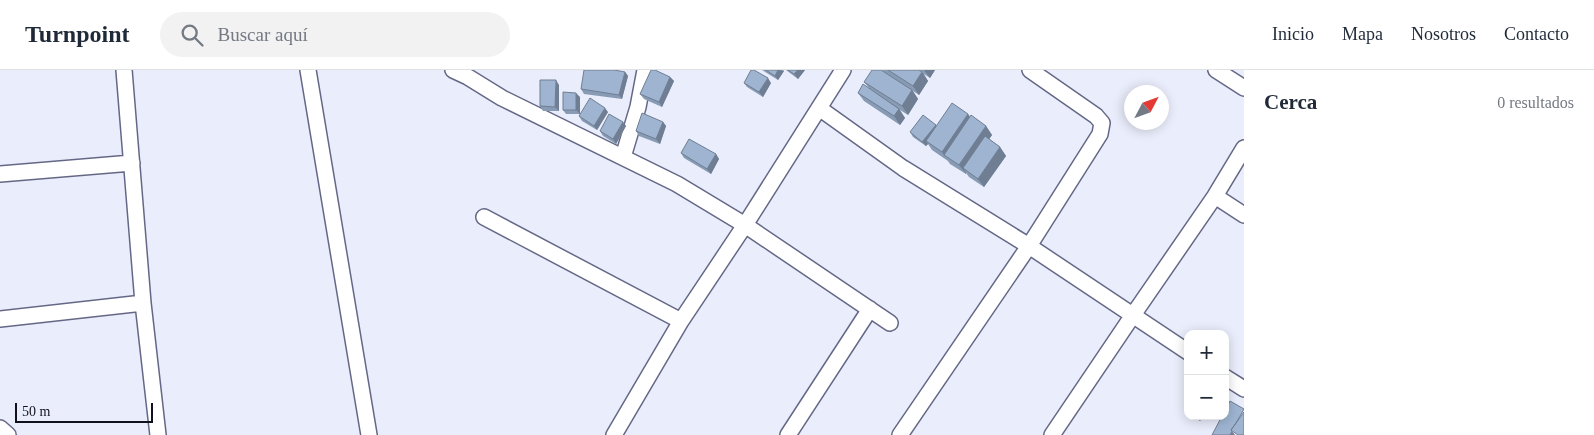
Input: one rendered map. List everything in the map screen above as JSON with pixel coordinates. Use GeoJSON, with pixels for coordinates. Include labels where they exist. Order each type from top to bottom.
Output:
{"type":"FeatureCollection","features":[{"type":"Feature","properties":{"kind":"street"},"geometry":{"type":"LineString","coordinates":[[124,70],[143,303],[158,435]]}},
{"type":"Feature","properties":{"kind":"street"},"geometry":{"type":"LineString","coordinates":[[308,70],[369,435]]}},
{"type":"Feature","properties":{"kind":"street"},"geometry":{"type":"LineString","coordinates":[[453,70],[468,73],[502,98],[678,184],[745,225],[890,323]]}},
{"type":"Feature","properties":{"kind":"street"},"geometry":{"type":"LineString","coordinates":[[623,157],[638,107],[645,70]]}},
{"type":"Feature","properties":{"kind":"street"},"geometry":{"type":"LineString","coordinates":[[614,435],[681,321],[745,225],[843,70]]}},
{"type":"Feature","properties":{"kind":"street"},"geometry":{"type":"LineString","coordinates":[[900,435],[1029,246],[1100,134],[1102,123],[1096,116],[1030,70]]}},
{"type":"Feature","properties":{"kind":"street"},"geometry":{"type":"LineString","coordinates":[[1216,70],[1244,88]]}},
{"type":"Feature","properties":{"kind":"street"},"geometry":{"type":"LineString","coordinates":[[819,108],[903,168],[1029,246],[1184,349]]}},
{"type":"Feature","properties":{"kind":"street"},"geometry":{"type":"LineString","coordinates":[[1052,435],[1215,196],[1244,148]]}},
{"type":"Feature","properties":{"kind":"street"},"geometry":{"type":"LineString","coordinates":[[0,174],[132,163]]}},
{"type":"Feature","properties":{"kind":"street"},"geometry":{"type":"LineString","coordinates":[[1215,196],[1244,215]]}},
{"type":"Feature","properties":{"kind":"street"},"geometry":{"type":"LineString","coordinates":[[484,217],[681,321]]}},
{"type":"Feature","properties":{"kind":"street"},"geometry":{"type":"LineString","coordinates":[[0,319],[143,303]]}},
{"type":"Feature","properties":{"kind":"street"},"geometry":{"type":"LineString","coordinates":[[788,435],[870,309]]}},
{"type":"Feature","properties":{"kind":"street"},"geometry":{"type":"LineString","coordinates":[[1229,380],[1244,389]]}},
{"type":"Feature","properties":{"kind":"street"},"geometry":{"type":"LineString","coordinates":[[0,428],[8,435]]}},
{"type":"Feature","properties":{"kind":"building"},"geometry":{"type":"Polygon","coordinates":[[[584,70],[625,72],[619,95],[581,89],[584,70]]]}},
{"type":"Feature","properties":{"kind":"building"},"geometry":{"type":"Polygon","coordinates":[[[651,70],[670,77],[659,102],[640,94],[651,70]]]}},
{"type":"Feature","properties":{"kind":"building"},"geometry":{"type":"Polygon","coordinates":[[[751,70],[768,78],[759,92],[744,83],[751,70]]]}},
{"type":"Feature","properties":{"kind":"building"},"geometry":{"type":"Polygon","coordinates":[[[766,70],[778,70],[775,76],[766,70]]]}},
{"type":"Feature","properties":{"kind":"building"},"geometry":{"type":"Polygon","coordinates":[[[788,70],[798,70],[794,74],[788,70]]]}},
{"type":"Feature","properties":{"kind":"building"},"geometry":{"type":"Polygon","coordinates":[[[872,70],[881,70],[912,90],[902,106],[864,82],[872,70]]]}},
{"type":"Feature","properties":{"kind":"building"},"geometry":{"type":"Polygon","coordinates":[[[888,70],[919,70],[922,72],[913,86],[888,70]]]}},
{"type":"Feature","properties":{"kind":"building"},"geometry":{"type":"Polygon","coordinates":[[[540,80],[556,80],[555,107],[540,106],[540,80]]]}},
{"type":"Feature","properties":{"kind":"building"},"geometry":{"type":"Polygon","coordinates":[[[863,84],[899,109],[894,116],[858,93],[863,84]]]}},
{"type":"Feature","properties":{"kind":"building"},"geometry":{"type":"Polygon","coordinates":[[[563,92],[576,93],[576,110],[563,110],[563,92]]]}},
{"type":"Feature","properties":{"kind":"building"},"geometry":{"type":"Polygon","coordinates":[[[590,98],[605,108],[594,126],[579,116],[590,98]]]}},
{"type":"Feature","properties":{"kind":"building"},"geometry":{"type":"Polygon","coordinates":[[[952,103],[968,114],[942,152],[926,141],[952,103]]]}},
{"type":"Feature","properties":{"kind":"building"},"geometry":{"type":"Polygon","coordinates":[[[642,113],[663,122],[656,139],[636,131],[642,113]]]}},
{"type":"Feature","properties":{"kind":"building"},"geometry":{"type":"Polygon","coordinates":[[[609,114],[623,122],[613,139],[600,131],[609,114]]]}},
{"type":"Feature","properties":{"kind":"building"},"geometry":{"type":"Polygon","coordinates":[[[923,115],[936,125],[922,142],[910,132],[923,115]]]}},
{"type":"Feature","properties":{"kind":"building"},"geometry":{"type":"Polygon","coordinates":[[[971,115],[986,126],[959,165],[944,155],[971,115]]]}},
{"type":"Feature","properties":{"kind":"building"},"geometry":{"type":"Polygon","coordinates":[[[985,136],[1000,147],[978,179],[963,168],[985,136]]]}},
{"type":"Feature","properties":{"kind":"building"},"geometry":{"type":"Polygon","coordinates":[[[689,139],[716,154],[707,169],[681,153],[689,139]]]}},
{"type":"Feature","properties":{"kind":"building"},"geometry":{"type":"Polygon","coordinates":[[[1230,401],[1244,409],[1230,435],[1212,435],[1220,420],[1229,420],[1230,401]]]}},
{"type":"Feature","properties":{"kind":"building"},"geometry":{"type":"Polygon","coordinates":[[[1244,412],[1244,435],[1238,435],[1231,430],[1244,412]]]}}]}
